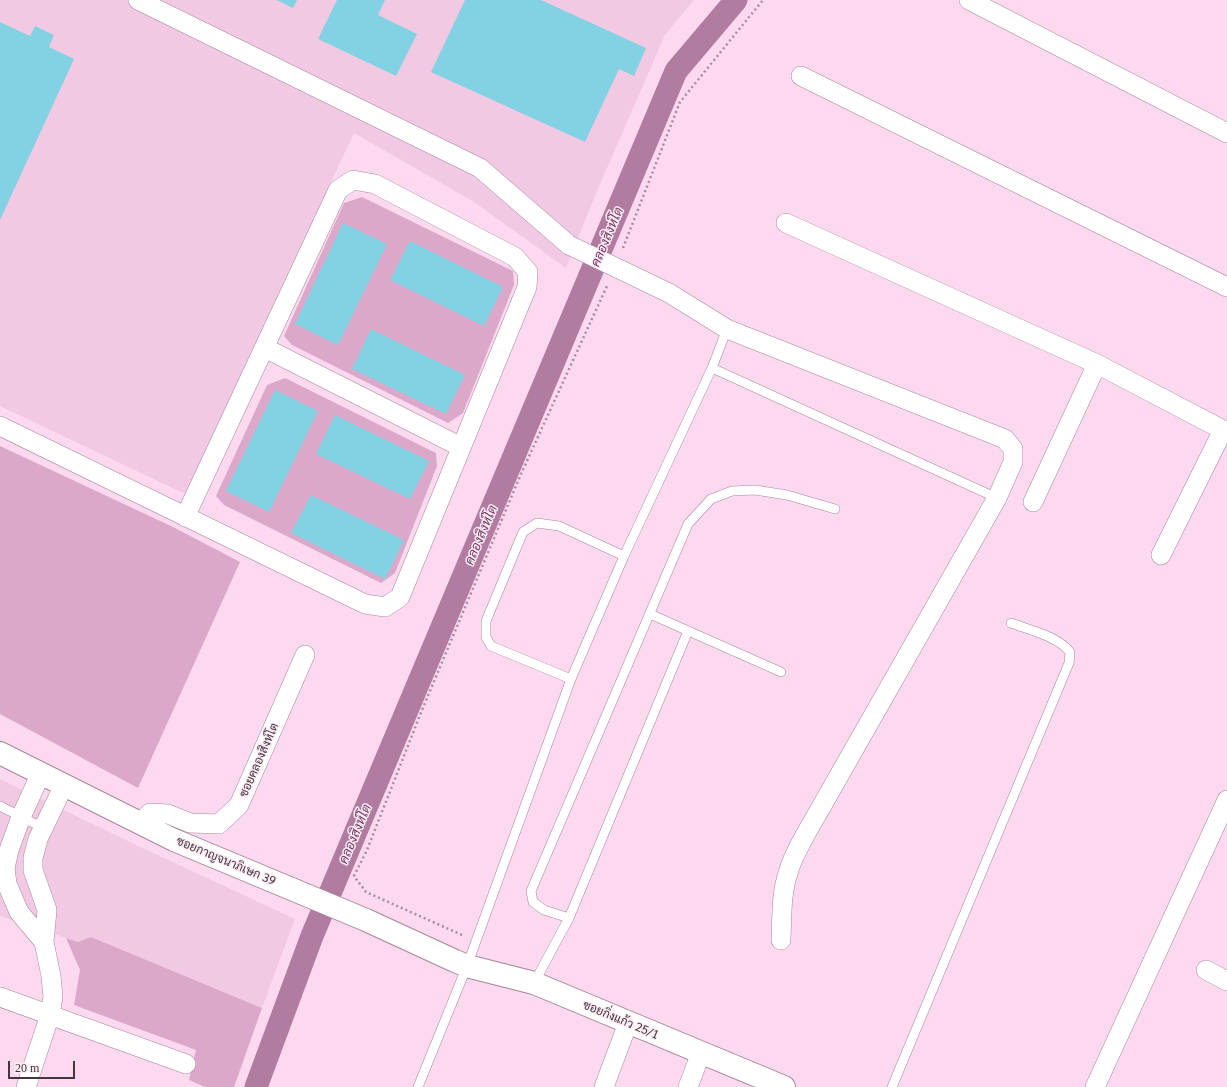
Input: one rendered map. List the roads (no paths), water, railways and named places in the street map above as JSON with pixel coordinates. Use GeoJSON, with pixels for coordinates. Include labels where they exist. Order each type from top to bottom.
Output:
{"type":"FeatureCollection","features":[{"type":"Feature","properties":{"kind":"street"},"geometry":{"type":"LineString","coordinates":[[138,0],[480,168],[569,245],[669,293],[727,329],[1005,439],[1013,449],[1013,462],[997,498],[824,802],[788,872],[782,902],[781,940]]}},
{"type":"Feature","properties":{"kind":"street"},"geometry":{"type":"LineString","coordinates":[[969,0],[1227,133]]}},
{"type":"Feature","properties":{"kind":"street"},"geometry":{"type":"LineString","coordinates":[[800,76],[1227,287]]}},
{"type":"Feature","properties":{"kind":"street"},"geometry":{"type":"LineString","coordinates":[[0,426],[186,517],[365,604],[385,607],[400,597],[527,287],[528,272],[515,257],[375,184],[353,180],[338,190],[186,517]]}},
{"type":"Feature","properties":{"kind":"street"},"geometry":{"type":"LineString","coordinates":[[786,223],[1097,364],[1225,431],[1161,555]]}},
{"type":"Feature","properties":{"kind":"street"},"geometry":{"type":"LineString","coordinates":[[265,348],[462,447]]}},
{"type":"Feature","properties":{"kind":"street"},"geometry":{"type":"LineString","coordinates":[[1033,502],[1097,364]]}},
{"type":"Feature","properties":{"kind":"street","name":"ซอยคลองสิงห์โต"},"geometry":{"type":"LineString","coordinates":[[140,823],[150,813],[168,814],[190,823],[219,824],[239,805],[305,655]]}},
{"type":"Feature","properties":{"kind":"street","name":"ซอยกาญจนาภิเษก 39"},"geometry":{"type":"LineString","coordinates":[[0,753],[174,840],[366,920],[461,963]]}},
{"type":"Feature","properties":{"kind":"street"},"geometry":{"type":"LineString","coordinates":[[41,773],[21,817],[9,850],[5,868],[7,884],[19,912],[44,942]]}},
{"type":"Feature","properties":{"kind":"street"},"geometry":{"type":"LineString","coordinates":[[26,1087],[50,1015],[53,997],[51,976],[44,942],[48,910],[33,870],[33,858],[38,839],[64,785]]}},
{"type":"Feature","properties":{"kind":"street"},"geometry":{"type":"LineString","coordinates":[[1095,1087],[1227,800]]}},
{"type":"Feature","properties":{"kind":"street","name":"ซอยกิ่งแก้ว 25/1"},"geometry":{"type":"LineString","coordinates":[[461,963],[534,983],[771,1084]]}},
{"type":"Feature","properties":{"kind":"street"},"geometry":{"type":"LineString","coordinates":[[1206,970],[1227,981]]}},
{"type":"Feature","properties":{"kind":"street"},"geometry":{"type":"LineString","coordinates":[[0,997],[186,1064]]}},
{"type":"Feature","properties":{"kind":"street"},"geometry":{"type":"LineString","coordinates":[[604,1087],[628,1023]]}},
{"type":"Feature","properties":{"kind":"street"},"geometry":{"type":"LineString","coordinates":[[688,1087],[701,1053]]}},
{"type":"Feature","properties":{"kind":"lane"},"geometry":{"type":"LineString","coordinates":[[418,1087],[461,963],[571,679],[624,556],[712,368],[727,329]]}},
{"type":"Feature","properties":{"kind":"lane"},"geometry":{"type":"LineString","coordinates":[[712,368],[997,498]]}},
{"type":"Feature","properties":{"kind":"lane"},"geometry":{"type":"LineString","coordinates":[[569,918],[544,910],[533,902],[531,891],[688,524],[712,499],[732,491],[755,490],[787,495],[835,509]]}},
{"type":"Feature","properties":{"kind":"lane"},"geometry":{"type":"LineString","coordinates":[[571,679],[491,646],[486,637],[486,621],[523,532],[537,523],[559,526],[624,556]]}},
{"type":"Feature","properties":{"kind":"lane"},"geometry":{"type":"LineString","coordinates":[[650,614],[781,672]]}},
{"type":"Feature","properties":{"kind":"lane"},"geometry":{"type":"LineString","coordinates":[[892,1087],[1069,663],[1070,652],[1057,640],[1011,623]]}},
{"type":"Feature","properties":{"kind":"lane"},"geometry":{"type":"LineString","coordinates":[[534,983],[569,918],[688,631]]}},
{"type":"Feature","properties":{"kind":"lane"},"geometry":{"type":"LineString","coordinates":[[0,806],[43,828]]}},
{"type":"Feature","properties":{"kind":"waterway","name":"คลองสิงห์โต"},"geometry":{"type":"LineString","coordinates":[[256,1087],[312,936],[676,71],[736,0]]}}]}
